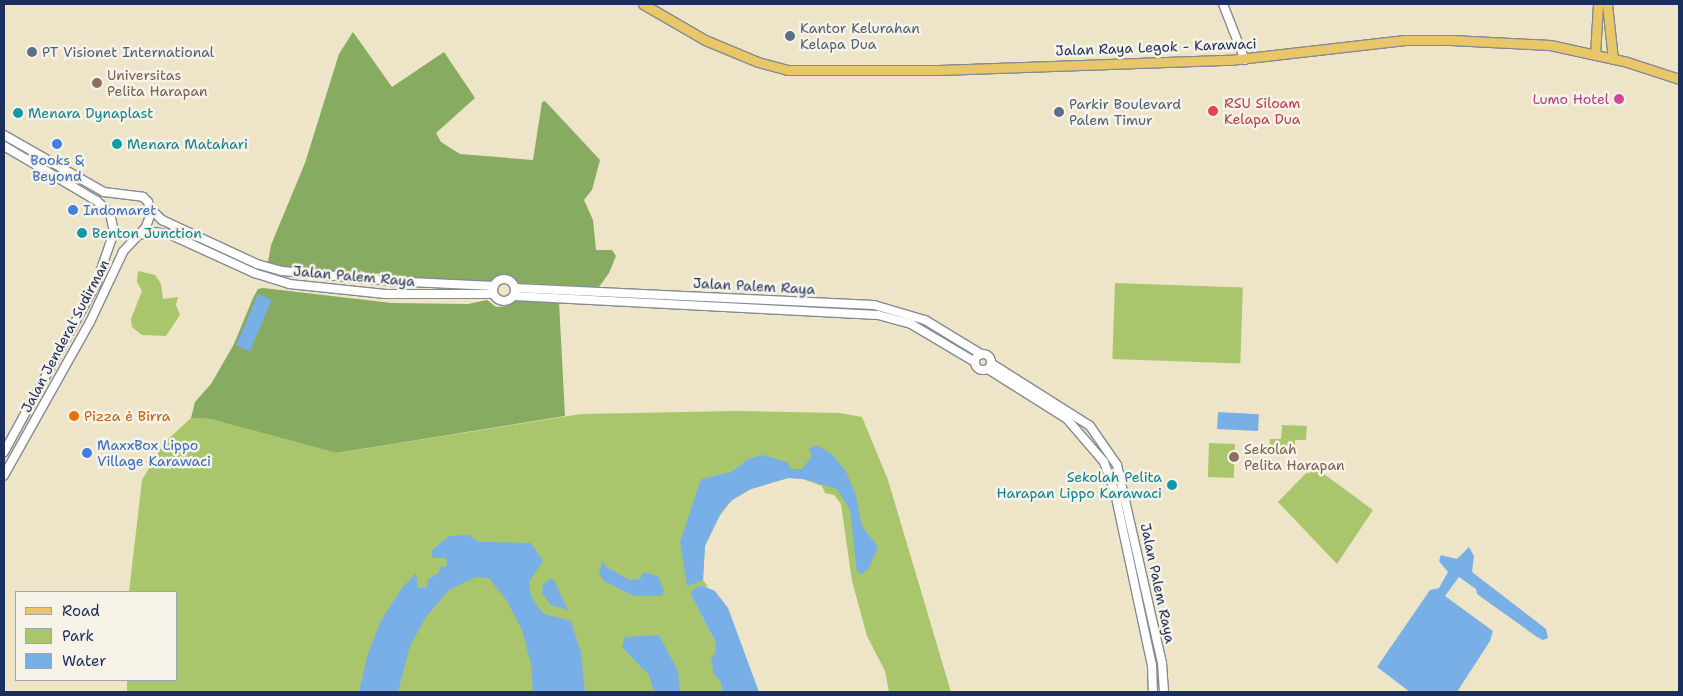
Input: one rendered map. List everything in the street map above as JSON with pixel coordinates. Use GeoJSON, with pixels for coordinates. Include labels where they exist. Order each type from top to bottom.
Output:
{"type":"FeatureCollection","features":[{"type":"Feature","properties":{"kind":"main road","name":"Jalan Raya Legok - Karawaci"},"geometry":{"type":"LineString","coordinates":[[643,4],[705,40],[758,62],[787,70],[939,70],[1245,60],[1405,40],[1503,41],[1550,45],[1612,59],[1679,79]]}},
{"type":"Feature","properties":{"kind":"main road"},"geometry":{"type":"LineString","coordinates":[[1595,55],[1602,8]]}},
{"type":"Feature","properties":{"kind":"main road"},"geometry":{"type":"LineString","coordinates":[[1602,8],[1612,59]]}},
{"type":"Feature","properties":{"kind":"street"},"geometry":{"type":"LineString","coordinates":[[1223,4],[1245,60]]}},
{"type":"Feature","properties":{"kind":"street","name":"Jalan Palem Raya"},"geometry":{"type":"LineString","coordinates":[[4,135],[104,192],[143,197],[150,209],[162,220],[257,264],[282,271],[371,280],[494,286],[505,279],[514,292]]}},
{"type":"Feature","properties":{"kind":"street"},"geometry":{"type":"LineString","coordinates":[[4,146],[41,169],[66,172]]}},
{"type":"Feature","properties":{"kind":"street","name":"Jalan Jenderal Sudirman"},"geometry":{"type":"LineString","coordinates":[[4,452],[102,271],[114,232],[110,213],[97,201],[41,169]]}},
{"type":"Feature","properties":{"kind":"street"},"geometry":{"type":"LineString","coordinates":[[136,236],[149,222],[150,209]]}},
{"type":"Feature","properties":{"kind":"street","name":"Jalan Palem Raya"},"geometry":{"type":"LineString","coordinates":[[136,236],[153,232],[169,234],[254,273],[289,284],[385,294],[493,294],[504,302],[514,292],[874,305],[925,320],[981,354]]}},
{"type":"Feature","properties":{"kind":"street","name":"Jalan Jenderal Sudirman"},"geometry":{"type":"LineString","coordinates":[[4,475],[44,404],[123,252],[136,236]]}},
{"type":"Feature","properties":{"kind":"street"},"geometry":{"type":"LineString","coordinates":[[83,307],[106,286]]}},
{"type":"Feature","properties":{"kind":"street"},"geometry":{"type":"LineString","coordinates":[[493,294],[494,286]]}},
{"type":"Feature","properties":{"kind":"street","name":"Jalan Palem Raya"},"geometry":{"type":"LineString","coordinates":[[514,292],[878,315],[911,324],[975,362]]}},
{"type":"Feature","properties":{"kind":"street"},"geometry":{"type":"LineString","coordinates":[[981,354],[990,357],[990,366],[981,370],[975,362],[981,354]]}},
{"type":"Feature","properties":{"kind":"street","name":"Jalan Palem Raya"},"geometry":{"type":"LineString","coordinates":[[990,366],[1067,419],[1104,462],[1115,493],[1150,656],[1153,692]]}},
{"type":"Feature","properties":{"kind":"street","name":"Jalan Palem Raya"},"geometry":{"type":"LineString","coordinates":[[990,366],[1090,426],[1117,465],[1162,663],[1164,692]]}},
{"type":"Feature","properties":{"kind":"street"},"geometry":{"type":"LineString","coordinates":[[25,416],[44,404]]}},
{"type":"Feature","properties":{"kind":"green space"},"geometry":{"type":"Polygon","coordinates":[[[353,32],[392,87],[444,52],[475,98],[436,133],[441,142],[460,154],[533,160],[542,102],[545,101],[600,160],[592,190],[584,200],[593,220],[596,250],[612,250],[616,256],[609,273],[599,287],[519,283],[507,276],[498,276],[487,283],[390,279],[283,268],[268,262],[271,245],[305,163],[339,54],[353,32]]]}},
{"type":"Feature","properties":{"kind":"green space"},"geometry":{"type":"Polygon","coordinates":[[[138,271],[155,275],[161,284],[163,299],[178,297],[176,305],[180,315],[166,336],[142,335],[132,327],[131,319],[142,291],[137,282],[138,271]]]}},
{"type":"Feature","properties":{"kind":"green space"},"geometry":{"type":"Polygon","coordinates":[[[1115,283],[1243,287],[1240,363],[1112,359],[1115,283]]]}},
{"type":"Feature","properties":{"kind":"green space"},"geometry":{"type":"Polygon","coordinates":[[[263,288],[392,303],[468,304],[487,300],[496,307],[508,306],[517,300],[559,302],[565,416],[337,453],[210,419],[191,418],[195,402],[211,384],[234,344],[253,298],[258,289],[263,288]]]}},
{"type":"Feature","properties":{"kind":"green space"},"geometry":{"type":"Polygon","coordinates":[[[736,411],[840,413],[862,417],[888,480],[951,692],[889,692],[885,671],[867,636],[852,581],[841,504],[834,495],[825,493],[822,486],[803,479],[788,478],[751,489],[732,500],[714,523],[705,546],[703,580],[708,587],[700,585],[691,595],[715,641],[723,692],[127,692],[127,681],[178,681],[178,591],[129,591],[142,480],[164,443],[191,418],[210,419],[338,453],[581,414],[736,411]]]}},
{"type":"Feature","properties":{"kind":"green space"},"geometry":{"type":"Polygon","coordinates":[[[1282,425],[1307,426],[1306,440],[1295,440],[1295,454],[1269,453],[1270,439],[1281,439],[1282,425]]]}},
{"type":"Feature","properties":{"kind":"green space"},"geometry":{"type":"Polygon","coordinates":[[[1209,443],[1235,444],[1234,478],[1208,477],[1209,443]]]}},
{"type":"Feature","properties":{"kind":"green space"},"geometry":{"type":"Polygon","coordinates":[[[1313,466],[1373,510],[1337,564],[1278,502],[1313,466]]]}},
{"type":"Feature","properties":{"kind":"water"},"geometry":{"type":"Polygon","coordinates":[[[258,294],[272,300],[250,351],[236,346],[258,294]]]}},
{"type":"Feature","properties":{"kind":"water"},"geometry":{"type":"Polygon","coordinates":[[[1218,412],[1259,414],[1258,431],[1217,429],[1218,412]]]}},
{"type":"Feature","properties":{"kind":"water"},"geometry":{"type":"Polygon","coordinates":[[[816,445],[832,454],[847,473],[856,496],[862,526],[878,547],[869,568],[862,574],[857,572],[850,510],[837,489],[803,479],[788,478],[751,489],[732,500],[722,511],[705,546],[703,580],[687,586],[680,542],[701,479],[731,472],[748,459],[762,455],[787,462],[792,469],[802,469],[812,456],[809,449],[816,445]]]}},
{"type":"Feature","properties":{"kind":"water"},"geometry":{"type":"Polygon","coordinates":[[[468,535],[479,542],[531,543],[543,561],[529,582],[531,597],[544,614],[571,621],[581,652],[585,692],[533,692],[531,665],[522,630],[507,601],[489,578],[476,577],[449,590],[426,617],[410,646],[398,692],[359,692],[367,657],[380,622],[402,588],[416,573],[418,588],[427,588],[428,579],[439,573],[440,567],[447,566],[446,558],[433,558],[431,551],[449,536],[468,535]]]}},
{"type":"Feature","properties":{"kind":"water"},"geometry":{"type":"Polygon","coordinates":[[[1469,547],[1474,556],[1472,572],[1546,629],[1548,638],[1543,640],[1537,637],[1477,594],[1476,589],[1459,577],[1445,596],[1493,631],[1490,641],[1457,692],[1410,692],[1377,667],[1430,590],[1439,588],[1448,572],[1439,561],[1441,555],[1457,559],[1469,547]]]}},
{"type":"Feature","properties":{"kind":"water"},"geometry":{"type":"Polygon","coordinates":[[[602,561],[606,567],[630,580],[640,579],[644,572],[658,576],[664,591],[662,596],[634,596],[604,581],[599,574],[602,561]]]}},
{"type":"Feature","properties":{"kind":"water"},"geometry":{"type":"Polygon","coordinates":[[[553,578],[568,610],[551,605],[542,593],[543,584],[553,578]]]}},
{"type":"Feature","properties":{"kind":"water"},"geometry":{"type":"Polygon","coordinates":[[[701,585],[715,591],[728,608],[759,692],[723,692],[720,680],[714,675],[711,658],[716,652],[715,641],[691,595],[692,590],[701,585]]]}},
{"type":"Feature","properties":{"kind":"water"},"geometry":{"type":"Polygon","coordinates":[[[659,635],[678,671],[680,692],[654,692],[649,675],[622,647],[625,637],[659,635]]]}},
{"type":"Feature","properties":{"kind":"place","name":"Kantor Kelurahan Kelapa Dua"},"geometry":{"type":"Point","coordinates":[790,36]}},
{"type":"Feature","properties":{"kind":"place","name":"PT Visionet International"},"geometry":{"type":"Point","coordinates":[32,52]}},
{"type":"Feature","properties":{"kind":"place","name":"Universitas Pelita Harapan"},"geometry":{"type":"Point","coordinates":[97,83]}},
{"type":"Feature","properties":{"kind":"place","name":"Lumo Hotel"},"geometry":{"type":"Point","coordinates":[1619,99]}},
{"type":"Feature","properties":{"kind":"place","name":"RSU Siloam Kelapa Dua"},"geometry":{"type":"Point","coordinates":[1213,111]}},
{"type":"Feature","properties":{"kind":"place","name":"Parkir Boulevard Palem Timur"},"geometry":{"type":"Point","coordinates":[1059,112]}},
{"type":"Feature","properties":{"kind":"place","name":"Menara Dynaplast"},"geometry":{"type":"Point","coordinates":[18,113]}},
{"type":"Feature","properties":{"kind":"place","name":"Books & Beyond"},"geometry":{"type":"Point","coordinates":[57,144]}},
{"type":"Feature","properties":{"kind":"place","name":"Menara Matahari"},"geometry":{"type":"Point","coordinates":[117,144]}},
{"type":"Feature","properties":{"kind":"place","name":"Indomaret"},"geometry":{"type":"Point","coordinates":[73,210]}},
{"type":"Feature","properties":{"kind":"place","name":"Benton Junction"},"geometry":{"type":"Point","coordinates":[82,233]}},
{"type":"Feature","properties":{"kind":"place","name":"Pizza ė Birra"},"geometry":{"type":"Point","coordinates":[74,416]}},
{"type":"Feature","properties":{"kind":"place","name":"MaxxBox Lippo Village Karawaci"},"geometry":{"type":"Point","coordinates":[87,453]}},
{"type":"Feature","properties":{"kind":"place","name":"Sekolah Pelita Harapan"},"geometry":{"type":"Point","coordinates":[1234,457]}},
{"type":"Feature","properties":{"kind":"place","name":"Sekolah Pelita Harapan Lippo Karawaci"},"geometry":{"type":"Point","coordinates":[1172,485]}}]}
